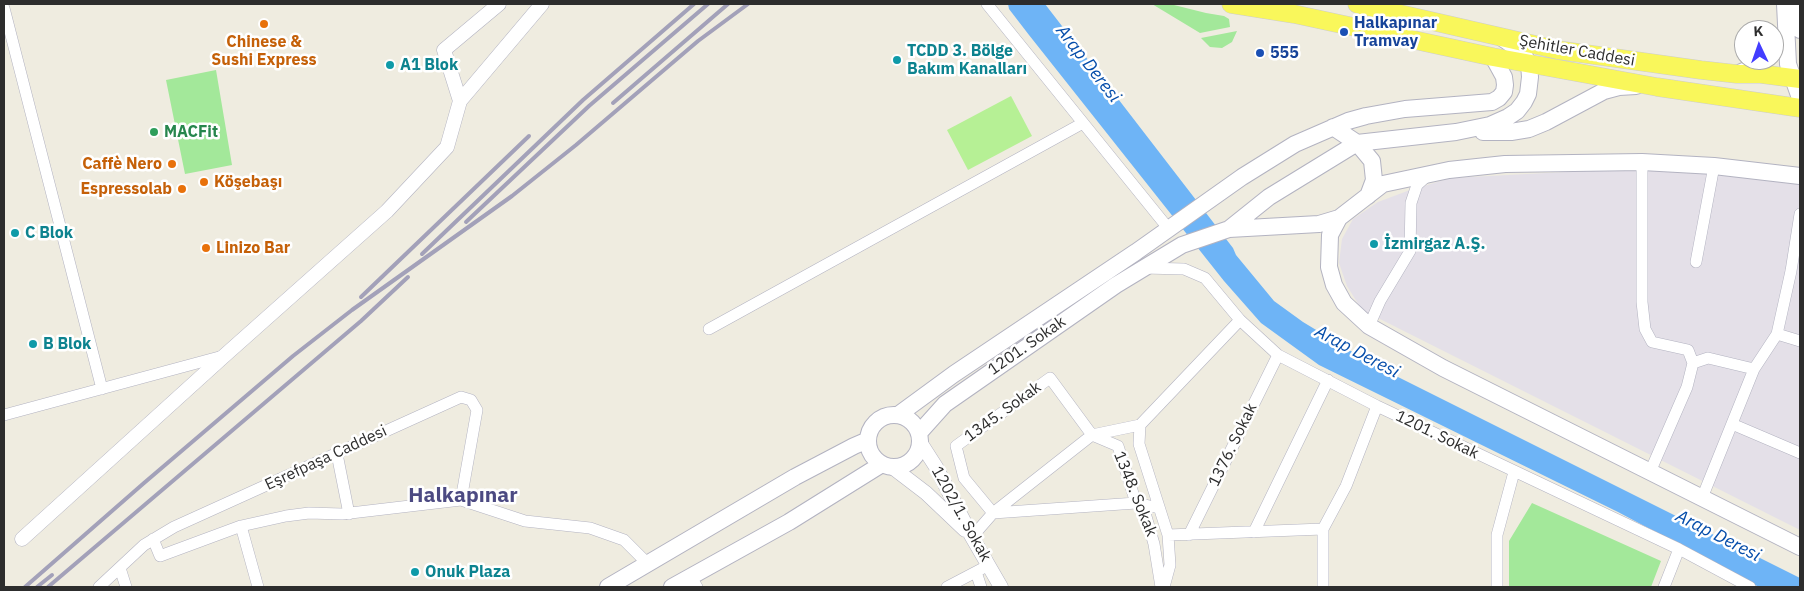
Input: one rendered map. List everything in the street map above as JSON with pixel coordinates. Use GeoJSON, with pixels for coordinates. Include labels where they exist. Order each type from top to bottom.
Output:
{"type":"FeatureCollection","features":[{"type":"Feature","properties":{"kind":"main road"},"geometry":{"type":"LineString","coordinates":[[898,416],[954,374],[1295,144],[1333,127],[1366,116],[1404,109],[1492,102],[1500,98],[1504,92],[1504,77],[1493,57],[1294,14],[1231,4]]}},
{"type":"Feature","properties":{"kind":"main road","name":"Şehitler Caddesi"},"geometry":{"type":"LineString","coordinates":[[1357,4],[1558,50],[1737,74],[1761,74],[1796,78]]}},
{"type":"Feature","properties":{"kind":"main road"},"geometry":{"type":"LineString","coordinates":[[1785,4],[1797,27]]}},
{"type":"Feature","properties":{"kind":"main road"},"geometry":{"type":"LineString","coordinates":[[1798,4],[1797,27],[1788,64],[1796,78],[1800,98]]}},
{"type":"Feature","properties":{"kind":"main road"},"geometry":{"type":"LineString","coordinates":[[1784,40],[1797,27]]}},
{"type":"Feature","properties":{"kind":"main road"},"geometry":{"type":"LineString","coordinates":[[1357,143],[1456,132],[1495,123],[1517,111],[1528,94],[1529,64],[1522,52],[1502,38]]}},
{"type":"Feature","properties":{"kind":"main road","name":"Şehitler Caddesi"},"geometry":{"type":"LineString","coordinates":[[1493,57],[1657,87],[1800,108]]}},
{"type":"Feature","properties":{"kind":"main road"},"geometry":{"type":"LineString","coordinates":[[1737,74],[1746,70]]}},
{"type":"Feature","properties":{"kind":"main road"},"geometry":{"type":"LineString","coordinates":[[1456,132],[1496,133],[1529,128],[1546,122],[1593,96],[1611,89],[1627,86],[1657,87]]}},
{"type":"Feature","properties":{"kind":"main road"},"geometry":{"type":"LineString","coordinates":[[1333,127],[1357,143],[1372,161],[1374,180],[1368,196]]}},
{"type":"Feature","properties":{"kind":"main road","name":"1201. Sokak"},"geometry":{"type":"LineString","coordinates":[[919,437],[945,404],[1066,319],[1144,268],[1182,246],[1229,229],[1269,198],[1357,143]]}},
{"type":"Feature","properties":{"kind":"main road"},"geometry":{"type":"LineString","coordinates":[[1229,229],[1319,224],[1339,218],[1382,184],[1449,170],[1506,164],[1642,162],[1714,166],[1800,176]]}},
{"type":"Feature","properties":{"kind":"main road"},"geometry":{"type":"LineString","coordinates":[[1339,218],[1330,235],[1329,267],[1334,285],[1344,303],[1368,326],[1443,368],[1800,547]]}},
{"type":"Feature","properties":{"kind":"main road"},"geometry":{"type":"LineString","coordinates":[[672,587],[694,582],[789,522],[887,466],[900,466],[908,463],[918,450],[919,437],[911,421],[898,416],[881,418],[869,432],[868,440],[871,454],[887,466]]}},
{"type":"Feature","properties":{"kind":"main road"},"geometry":{"type":"LineString","coordinates":[[608,587],[795,476],[868,440]]}},
{"type":"Feature","properties":{"kind":"street"},"geometry":{"type":"LineString","coordinates":[[460,101],[444,50],[499,4]]}},
{"type":"Feature","properties":{"kind":"street"},"geometry":{"type":"LineString","coordinates":[[22,539],[224,356],[387,212],[447,147],[460,101],[542,4]]}},
{"type":"Feature","properties":{"kind":"street"},"geometry":{"type":"LineString","coordinates":[[987,4],[1168,228]]}},
{"type":"Feature","properties":{"kind":"street"},"geometry":{"type":"LineString","coordinates":[[4,8],[102,389]]}},
{"type":"Feature","properties":{"kind":"street"},"geometry":{"type":"LineString","coordinates":[[709,329],[1083,123]]}},
{"type":"Feature","properties":{"kind":"street"},"geometry":{"type":"LineString","coordinates":[[1642,162],[1642,302],[1645,329],[1652,342],[1688,350],[1693,363],[1686,387],[1650,472]]}},
{"type":"Feature","properties":{"kind":"street"},"geometry":{"type":"LineString","coordinates":[[1696,262],[1714,166]]}},
{"type":"Feature","properties":{"kind":"street"},"geometry":{"type":"LineString","coordinates":[[1368,326],[1380,301],[1410,251],[1411,203],[1417,185],[1428,174]]}},
{"type":"Feature","properties":{"kind":"street"},"geometry":{"type":"LineString","coordinates":[[1702,498],[1754,369],[1777,334],[1796,272],[1800,214]]}},
{"type":"Feature","properties":{"kind":"street","name":"1201. Sokak"},"geometry":{"type":"LineString","coordinates":[[1144,268],[1184,269],[1205,278],[1240,320],[1278,355],[1377,406],[1680,549],[1750,587]]}},
{"type":"Feature","properties":{"kind":"street"},"geometry":{"type":"LineString","coordinates":[[1162,587],[1170,565],[1168,535],[1139,444],[1140,425],[1240,320]]}},
{"type":"Feature","properties":{"kind":"street"},"geometry":{"type":"LineString","coordinates":[[1777,334],[1800,341]]}},
{"type":"Feature","properties":{"kind":"street","name":"1376. Sokak"},"geometry":{"type":"LineString","coordinates":[[1189,535],[1278,355]]}},
{"type":"Feature","properties":{"kind":"street"},"geometry":{"type":"LineString","coordinates":[[4,414],[224,356]]}},
{"type":"Feature","properties":{"kind":"street"},"geometry":{"type":"LineString","coordinates":[[1693,363],[1708,358],[1754,369]]}},
{"type":"Feature","properties":{"kind":"street","name":"1345. Sokak"},"geometry":{"type":"LineString","coordinates":[[993,513],[964,478],[956,446],[1050,378],[1092,436]]}},
{"type":"Feature","properties":{"kind":"street"},"geometry":{"type":"LineString","coordinates":[[1254,532],[1328,380]]}},
{"type":"Feature","properties":{"kind":"street","name":"Eşrefpaşa Caddesi"},"geometry":{"type":"LineString","coordinates":[[99,587],[152,539],[457,398],[469,399],[476,406],[477,414],[461,500]]}},
{"type":"Feature","properties":{"kind":"street"},"geometry":{"type":"LineString","coordinates":[[1322,587],[1323,529],[1346,486],[1377,406]]}},
{"type":"Feature","properties":{"kind":"street"},"geometry":{"type":"LineString","coordinates":[[1732,424],[1800,452]]}},
{"type":"Feature","properties":{"kind":"street","name":"1348. Sokak"},"geometry":{"type":"LineString","coordinates":[[1092,436],[1140,425]]}},
{"type":"Feature","properties":{"kind":"street"},"geometry":{"type":"LineString","coordinates":[[887,466],[926,493],[972,537],[993,513],[1092,436]]}},
{"type":"Feature","properties":{"kind":"street","name":"1348. Sokak"},"geometry":{"type":"LineString","coordinates":[[1092,436],[1118,446],[1136,503],[1145,513],[1154,544],[1162,587]]}},
{"type":"Feature","properties":{"kind":"street","name":"1202/1. Sokak"},"geometry":{"type":"LineString","coordinates":[[919,437],[1001,587]]}},
{"type":"Feature","properties":{"kind":"street"},"geometry":{"type":"LineString","coordinates":[[337,454],[349,514]]}},
{"type":"Feature","properties":{"kind":"street"},"geometry":{"type":"LineString","coordinates":[[1497,587],[1497,535],[1514,472]]}},
{"type":"Feature","properties":{"kind":"street"},"geometry":{"type":"LineString","coordinates":[[152,539],[160,556],[242,526],[310,513],[349,514],[461,500],[525,521],[590,528],[624,540],[647,563]]}},
{"type":"Feature","properties":{"kind":"street"},"geometry":{"type":"LineString","coordinates":[[993,513],[1136,503],[1159,508]]}},
{"type":"Feature","properties":{"kind":"street"},"geometry":{"type":"LineString","coordinates":[[242,526],[258,587]]}},
{"type":"Feature","properties":{"kind":"street"},"geometry":{"type":"LineString","coordinates":[[1168,535],[1323,529]]}},
{"type":"Feature","properties":{"kind":"street"},"geometry":{"type":"LineString","coordinates":[[1664,587],[1680,549]]}},
{"type":"Feature","properties":{"kind":"street"},"geometry":{"type":"LineString","coordinates":[[947,587],[989,565]]}},
{"type":"Feature","properties":{"kind":"street"},"geometry":{"type":"LineString","coordinates":[[120,568],[126,587]]}},
{"type":"Feature","properties":{"kind":"street","name":"1202/1. Sokak"},"geometry":{"type":"LineString","coordinates":[[976,572],[982,587]]}},
{"type":"Feature","properties":{"kind":"shaded area"},"geometry":{"type":"Polygon","coordinates":[[[1623,169],[1800,178],[1800,530],[1362,310],[1347,286],[1339,263],[1342,239],[1353,219],[1378,202],[1451,178],[1623,169]]]}},
{"type":"Feature","properties":{"kind":"green space"},"geometry":{"type":"Polygon","coordinates":[[[1152,4],[1170,4],[1224,16],[1229,19],[1230,27],[1200,33],[1152,4]]]}},
{"type":"Feature","properties":{"kind":"green space"},"geometry":{"type":"Polygon","coordinates":[[[1237,31],[1232,42],[1222,48],[1210,47],[1201,38],[1237,31]]]}},
{"type":"Feature","properties":{"kind":"green space"},"geometry":{"type":"Polygon","coordinates":[[[216,70],[232,165],[185,174],[166,80],[216,70]]]}},
{"type":"Feature","properties":{"kind":"green space"},"geometry":{"type":"Polygon","coordinates":[[[1011,96],[1032,136],[968,170],[947,130],[1011,96]]]}},
{"type":"Feature","properties":{"kind":"green space"},"geometry":{"type":"Polygon","coordinates":[[[1532,503],[1661,561],[1651,587],[1509,587],[1509,541],[1532,503]]]}},
{"type":"Feature","properties":{"kind":"water","name":"Arap Deresi"},"geometry":{"type":"Polygon","coordinates":[[[1008,4],[1045,4],[1233,248],[1236,255],[1274,301],[1303,322],[1374,365],[1800,578],[1800,587],[1759,587],[1618,512],[1319,365],[1261,323],[1224,281],[1029,35],[1009,9],[1008,4]]]}},
{"type":"Feature","properties":{"kind":"railway"},"geometry":{"type":"LineString","coordinates":[[422,254],[583,100],[694,4]]}},
{"type":"Feature","properties":{"kind":"railway"},"geometry":{"type":"LineString","coordinates":[[466,222],[589,106],[708,4]]}},
{"type":"Feature","properties":{"kind":"railway"},"geometry":{"type":"LineString","coordinates":[[613,103],[728,4]]}},
{"type":"Feature","properties":{"kind":"railway"},"geometry":{"type":"LineString","coordinates":[[25,587],[293,356],[352,310],[512,196],[576,145],[698,41],[748,4]]}},
{"type":"Feature","properties":{"kind":"railway"},"geometry":{"type":"LineString","coordinates":[[361,297],[529,136]]}},
{"type":"Feature","properties":{"kind":"railway"},"geometry":{"type":"LineString","coordinates":[[48,587],[361,321],[408,277]]}},
{"type":"Feature","properties":{"kind":"railway"},"geometry":{"type":"LineString","coordinates":[[37,587],[52,575]]}},
{"type":"Feature","properties":{"kind":"place","name":"Chinese & Sushi Express"},"geometry":{"type":"Point","coordinates":[264,24]}},
{"type":"Feature","properties":{"kind":"place","name":"Halkapınar Tramvay"},"geometry":{"type":"Point","coordinates":[1344,32]}},
{"type":"Feature","properties":{"kind":"place","name":"555"},"geometry":{"type":"Point","coordinates":[1260,53]}},
{"type":"Feature","properties":{"kind":"place","name":"TCDD 3. Bölge Bakım Kanalları"},"geometry":{"type":"Point","coordinates":[897,60]}},
{"type":"Feature","properties":{"kind":"place","name":"A1 Blok"},"geometry":{"type":"Point","coordinates":[390,65]}},
{"type":"Feature","properties":{"kind":"place","name":"MACFit"},"geometry":{"type":"Point","coordinates":[154,132]}},
{"type":"Feature","properties":{"kind":"place","name":"Caffè Nero"},"geometry":{"type":"Point","coordinates":[172,164]}},
{"type":"Feature","properties":{"kind":"place","name":"Köşebaşı"},"geometry":{"type":"Point","coordinates":[204,182]}},
{"type":"Feature","properties":{"kind":"place","name":"Espressolab"},"geometry":{"type":"Point","coordinates":[182,189]}},
{"type":"Feature","properties":{"kind":"place","name":"C Blok"},"geometry":{"type":"Point","coordinates":[15,233]}},
{"type":"Feature","properties":{"kind":"place","name":"İzmirgaz A.Ş."},"geometry":{"type":"Point","coordinates":[1374,244]}},
{"type":"Feature","properties":{"kind":"place","name":"Linizo Bar"},"geometry":{"type":"Point","coordinates":[206,248]}},
{"type":"Feature","properties":{"kind":"place","name":"B Blok"},"geometry":{"type":"Point","coordinates":[33,344]}},
{"type":"Feature","properties":{"kind":"place","name":"Onuk Plaza"},"geometry":{"type":"Point","coordinates":[415,572]}},
{"type":"Feature","properties":{"kind":"district","name":"Halkapınar"},"geometry":{"type":"Point","coordinates":[463,496]}}]}
